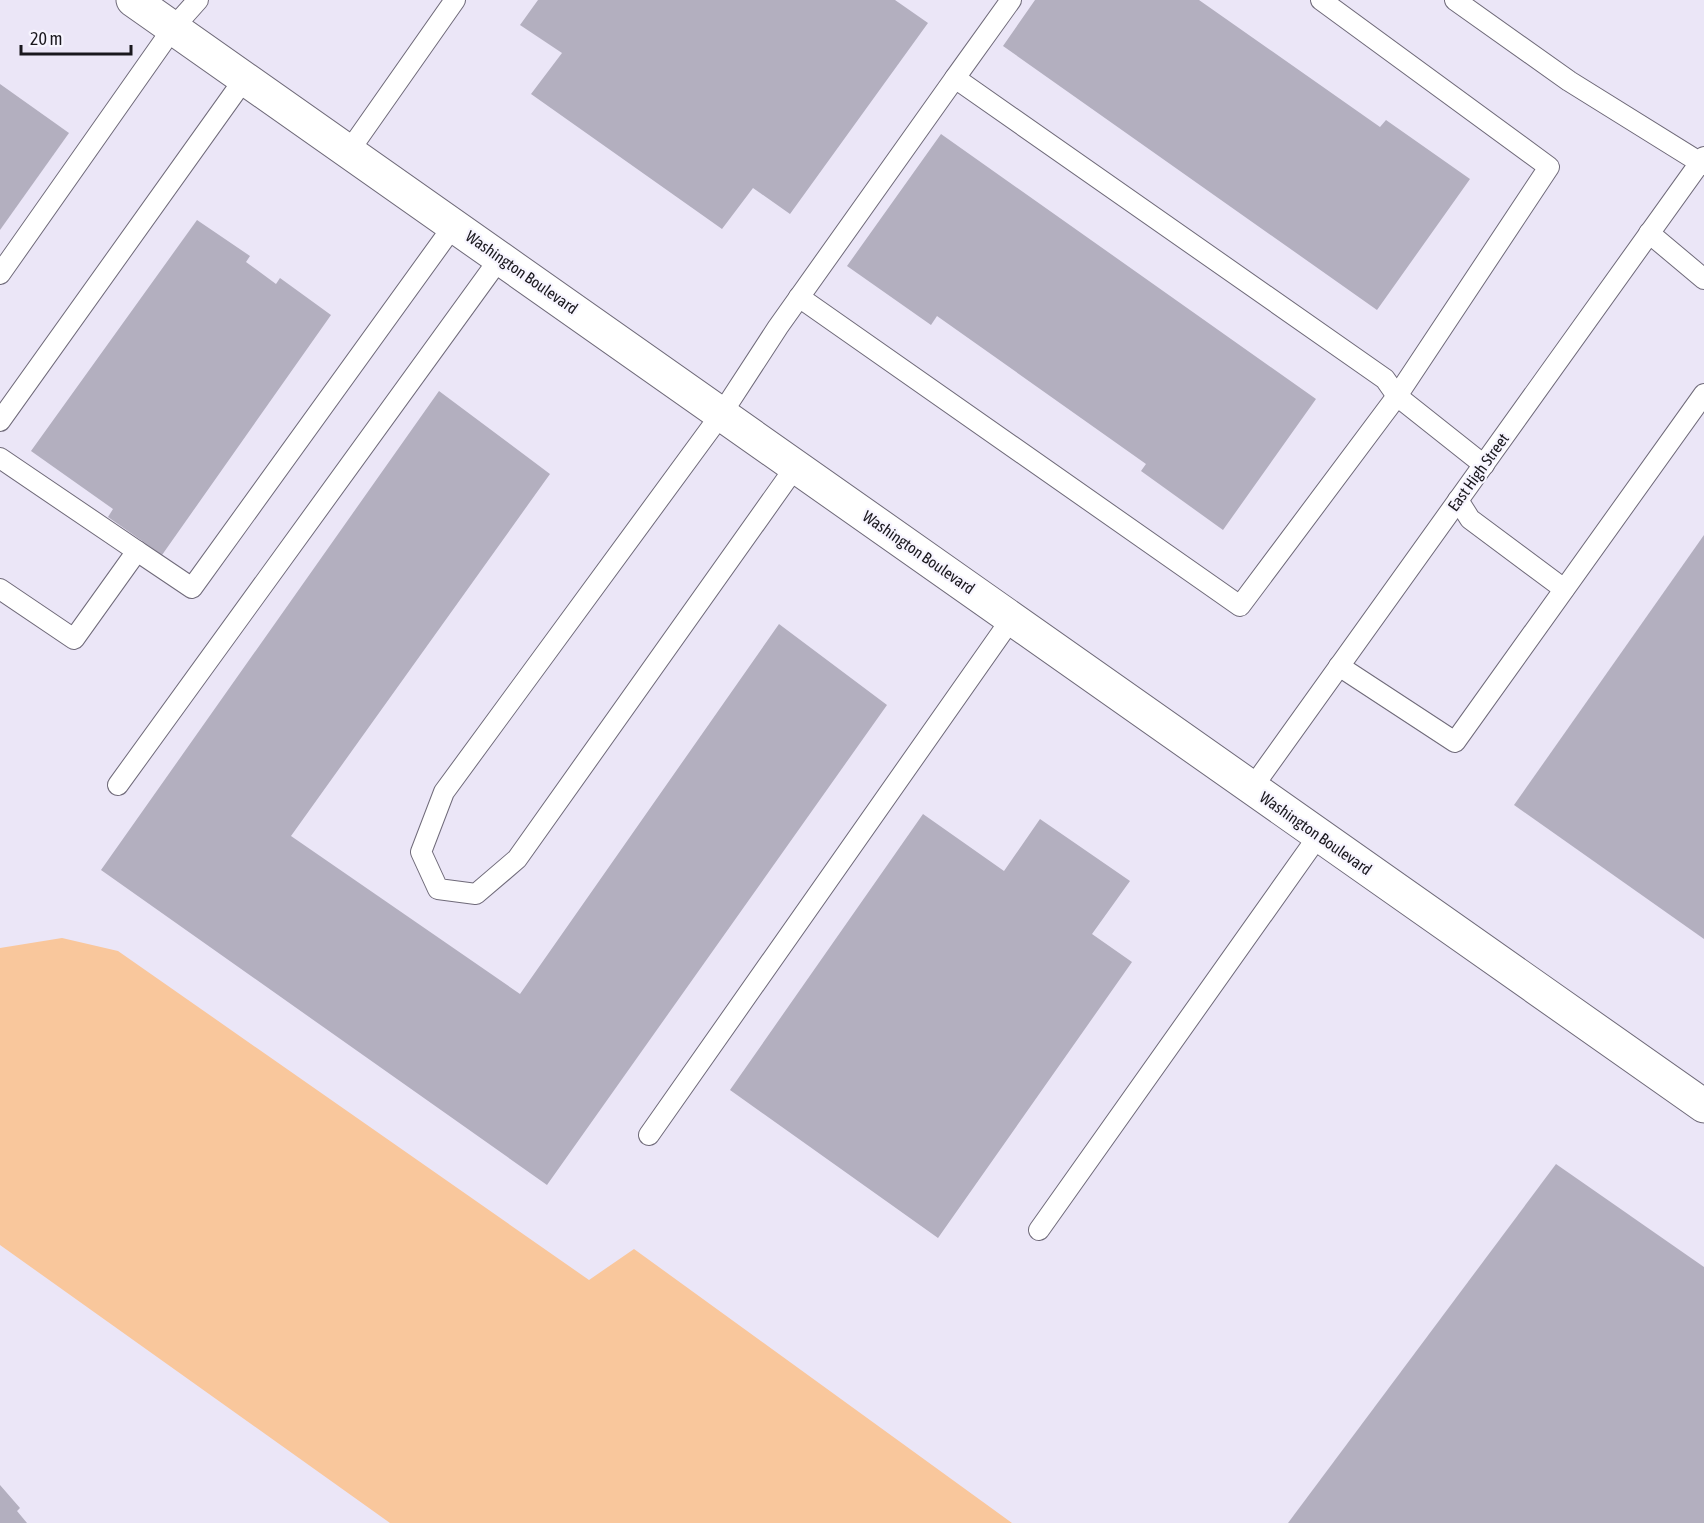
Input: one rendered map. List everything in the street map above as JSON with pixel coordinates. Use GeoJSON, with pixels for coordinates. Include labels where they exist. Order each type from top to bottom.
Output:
{"type":"FeatureCollection","features":[{"type":"Feature","properties":{"kind":"street","name":"Washington Boulevard"},"geometry":{"type":"LineString","coordinates":[[133,0],[1252,788],[1702,1101]]}},
{"type":"Feature","properties":{"kind":"lane"},"geometry":{"type":"LineString","coordinates":[[0,274],[172,28],[198,0]]}},
{"type":"Feature","properties":{"kind":"lane"},"geometry":{"type":"LineString","coordinates":[[349,151],[455,0]]}},
{"type":"Feature","properties":{"kind":"lane"},"geometry":{"type":"LineString","coordinates":[[796,466],[517,859],[476,894],[438,889],[421,852],[444,792],[722,413],[799,297],[1011,0]]}},
{"type":"Feature","properties":{"kind":"lane"},"geometry":{"type":"LineString","coordinates":[[799,297],[1240,606],[1396,396],[1549,166],[1321,0]]}},
{"type":"Feature","properties":{"kind":"lane"},"geometry":{"type":"LineString","coordinates":[[1465,3],[1569,81],[1703,161]]}},
{"type":"Feature","properties":{"kind":"lane"},"geometry":{"type":"LineString","coordinates":[[0,421],[245,78]]}},
{"type":"Feature","properties":{"kind":"lane"},"geometry":{"type":"LineString","coordinates":[[955,78],[1385,379],[1396,396],[1484,465]]}},
{"type":"Feature","properties":{"kind":"lane","name":"East High Street"},"geometry":{"type":"LineString","coordinates":[[1252,788],[1703,161]]}},
{"type":"Feature","properties":{"kind":"lane"},"geometry":{"type":"LineString","coordinates":[[0,458],[192,588],[454,225]]}},
{"type":"Feature","properties":{"kind":"lane"},"geometry":{"type":"LineString","coordinates":[[1649,233],[1704,279]]}},
{"type":"Feature","properties":{"kind":"lane"},"geometry":{"type":"LineString","coordinates":[[118,785],[500,258]]}},
{"type":"Feature","properties":{"kind":"lane"},"geometry":{"type":"LineString","coordinates":[[1339,666],[1455,742],[1704,394]]}},
{"type":"Feature","properties":{"kind":"lane"},"geometry":{"type":"LineString","coordinates":[[1458,500],[1470,519],[1564,589]]}},
{"type":"Feature","properties":{"kind":"lane"},"geometry":{"type":"LineString","coordinates":[[0,589],[74,639],[137,551]]}},
{"type":"Feature","properties":{"kind":"lane"},"geometry":{"type":"LineString","coordinates":[[649,1135],[1012,618]]}},
{"type":"Feature","properties":{"kind":"lane"},"geometry":{"type":"LineString","coordinates":[[1039,1230],[1319,835]]}},
{"type":"Feature","properties":{"kind":"shaded area"},"geometry":{"type":"Polygon","coordinates":[[[62,938],[118,951],[589,1280],[634,1249],[1012,1523],[390,1523],[0,1245],[0,948],[62,938]]]}},
{"type":"Feature","properties":{"kind":"building"},"geometry":{"type":"Polygon","coordinates":[[[538,0],[895,0],[928,23],[790,214],[753,188],[722,229],[531,94],[562,53],[520,25],[538,0]]]}},
{"type":"Feature","properties":{"kind":"building"},"geometry":{"type":"Polygon","coordinates":[[[1035,0],[1199,0],[1380,127],[1386,120],[1470,179],[1377,310],[1003,46],[1035,0]]]}},
{"type":"Feature","properties":{"kind":"building"},"geometry":{"type":"Polygon","coordinates":[[[0,84],[69,133],[0,230],[0,84]]]}},
{"type":"Feature","properties":{"kind":"building"},"geometry":{"type":"Polygon","coordinates":[[[941,134],[1316,399],[1223,530],[1141,471],[1146,464],[937,316],[931,325],[847,266],[941,134]]]}},
{"type":"Feature","properties":{"kind":"building"},"geometry":{"type":"Polygon","coordinates":[[[197,220],[250,256],[246,262],[276,284],[280,278],[331,315],[162,555],[108,517],[113,509],[31,451],[197,220]]]}},
{"type":"Feature","properties":{"kind":"building"},"geometry":{"type":"Polygon","coordinates":[[[439,391],[550,474],[291,836],[520,994],[779,624],[887,705],[547,1185],[101,870],[439,391]]]}},
{"type":"Feature","properties":{"kind":"building"},"geometry":{"type":"Polygon","coordinates":[[[1704,535],[1704,939],[1514,805],[1704,535]]]}},
{"type":"Feature","properties":{"kind":"building"},"geometry":{"type":"Polygon","coordinates":[[[923,814],[1004,871],[1040,819],[1130,881],[1092,934],[1132,962],[938,1238],[730,1090],[923,814]]]}},
{"type":"Feature","properties":{"kind":"building"},"geometry":{"type":"Polygon","coordinates":[[[1556,1164],[1704,1267],[1704,1523],[1288,1523],[1556,1164]]]}},
{"type":"Feature","properties":{"kind":"building"},"geometry":{"type":"Polygon","coordinates":[[[0,1485],[20,1508],[17,1511],[27,1523],[0,1523],[0,1485]]]}}]}
